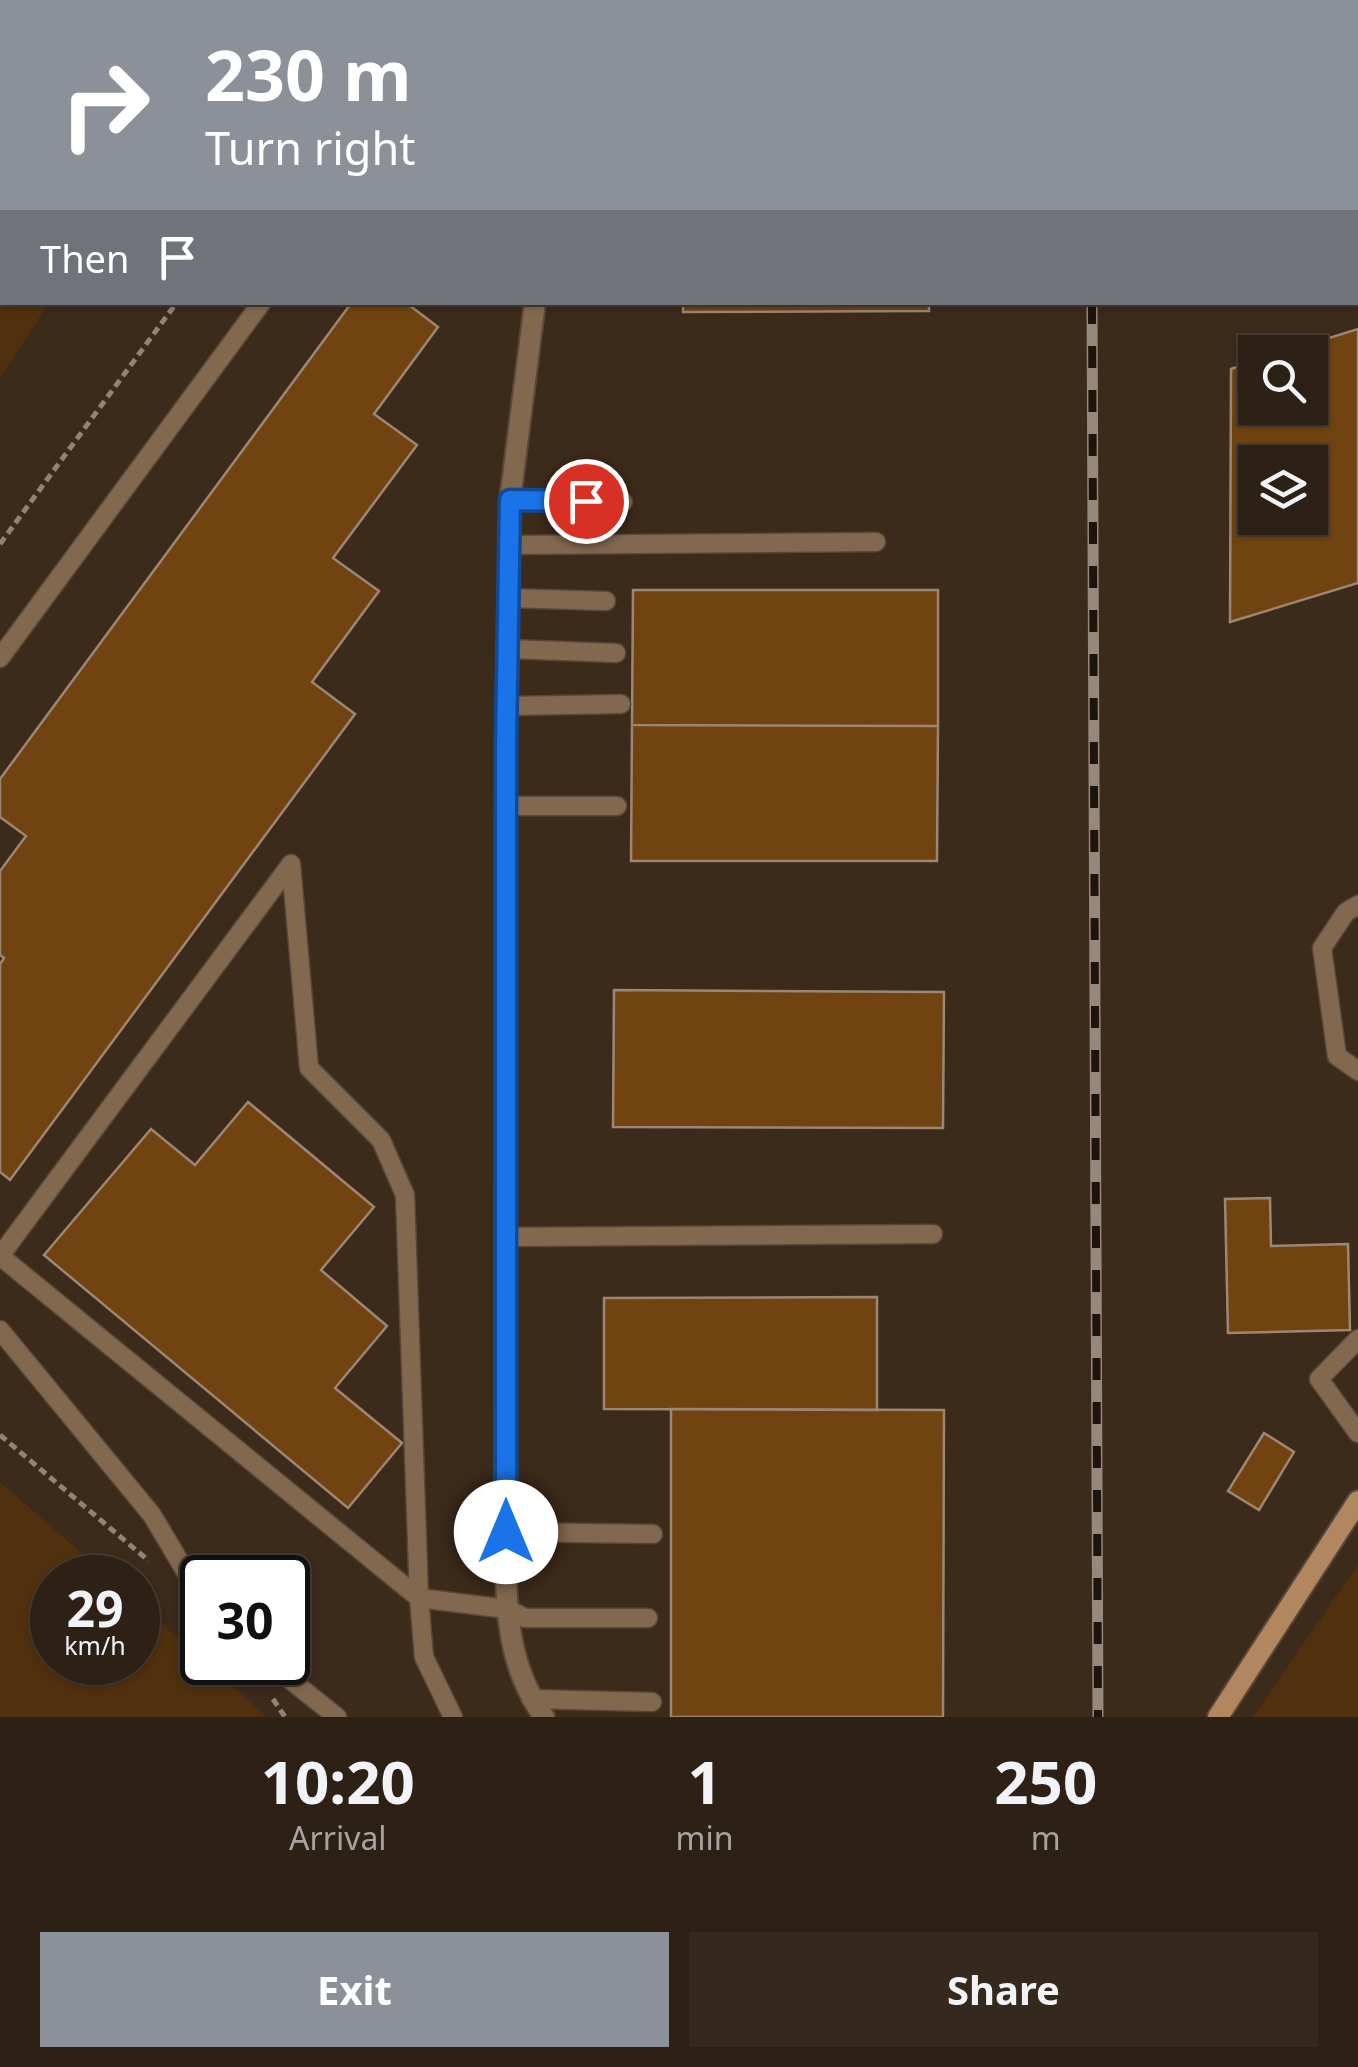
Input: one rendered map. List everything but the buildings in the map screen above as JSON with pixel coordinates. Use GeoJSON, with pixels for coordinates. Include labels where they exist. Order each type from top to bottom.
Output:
{"type":"FeatureCollection","features":[{"type":"Feature","properties":{"kind":"main road"},"geometry":{"type":"LineString","coordinates":[[1218,1717],[1358,1501]]}},
{"type":"Feature","properties":{"kind":"street"},"geometry":{"type":"LineString","coordinates":[[536,305],[510,500],[506,1532],[507,1609],[513,1656],[537,1708]]}},
{"type":"Feature","properties":{"kind":"lane"},"geometry":{"type":"LineString","coordinates":[[0,658],[260,305]]}},
{"type":"Feature","properties":{"kind":"lane"},"geometry":{"type":"LineString","coordinates":[[510,500],[624,502]]}},
{"type":"Feature","properties":{"kind":"lane"},"geometry":{"type":"LineString","coordinates":[[510,546],[876,542]]}},
{"type":"Feature","properties":{"kind":"lane"},"geometry":{"type":"LineString","coordinates":[[508,598],[606,600]]}},
{"type":"Feature","properties":{"kind":"lane"},"geometry":{"type":"LineString","coordinates":[[508,649],[616,652]]}},
{"type":"Feature","properties":{"kind":"lane"},"geometry":{"type":"LineString","coordinates":[[507,706],[621,704]]}},
{"type":"Feature","properties":{"kind":"lane"},"geometry":{"type":"LineString","coordinates":[[506,806],[617,806]]}},
{"type":"Feature","properties":{"kind":"lane"},"geometry":{"type":"LineString","coordinates":[[453,1717],[424,1658],[419,1598],[405,1195],[381,1140],[309,1068],[291,864],[0,1256],[419,1598],[507,1609],[525,1618],[648,1618]]}},
{"type":"Feature","properties":{"kind":"lane"},"geometry":{"type":"LineString","coordinates":[[1358,906],[1346,912],[1322,948],[1338,1056],[1358,1071]]}},
{"type":"Feature","properties":{"kind":"lane"},"geometry":{"type":"LineString","coordinates":[[506,1237],[933,1234]]}},
{"type":"Feature","properties":{"kind":"lane"},"geometry":{"type":"LineString","coordinates":[[0,1330],[152,1515],[180,1561]]}},
{"type":"Feature","properties":{"kind":"lane"},"geometry":{"type":"LineString","coordinates":[[1358,1339],[1319,1379],[1358,1433]]}},
{"type":"Feature","properties":{"kind":"lane"},"geometry":{"type":"LineString","coordinates":[[506,1532],[653,1534]]}},
{"type":"Feature","properties":{"kind":"lane"},"geometry":{"type":"LineString","coordinates":[[297,1685],[337,1717]]}},
{"type":"Feature","properties":{"kind":"lane"},"geometry":{"type":"LineString","coordinates":[[537,1708],[652,1702]]}},
{"type":"Feature","properties":{"kind":"path"},"geometry":{"type":"LineString","coordinates":[[0,544],[175,305]]}},
{"type":"Feature","properties":{"kind":"path"},"geometry":{"type":"LineString","coordinates":[[0,1435],[161,1571]]}},
{"type":"Feature","properties":{"kind":"shaded area"},"geometry":{"type":"Polygon","coordinates":[[[0,305],[48,305],[0,378],[0,305]]]}},
{"type":"Feature","properties":{"kind":"shaded area"},"geometry":{"type":"Polygon","coordinates":[[[0,1482],[84,1555],[30,1555],[30,1685],[160,1685],[160,1622],[180,1640],[180,1685],[231,1685],[267,1717],[0,1717],[0,1482]]]}},
{"type":"Feature","properties":{"kind":"shaded area"},"geometry":{"type":"Polygon","coordinates":[[[1358,1564],[1358,1717],[1253,1717],[1358,1564]]]}},
{"type":"Feature","properties":{"kind":"railway"},"geometry":{"type":"LineString","coordinates":[[1092,305],[1098,1717]]}},
{"type":"Feature","properties":{"kind":"route"},"geometry":{"type":"LineString","coordinates":[[506,1532],[506,744],[510,500],[586,501]]}}]}
